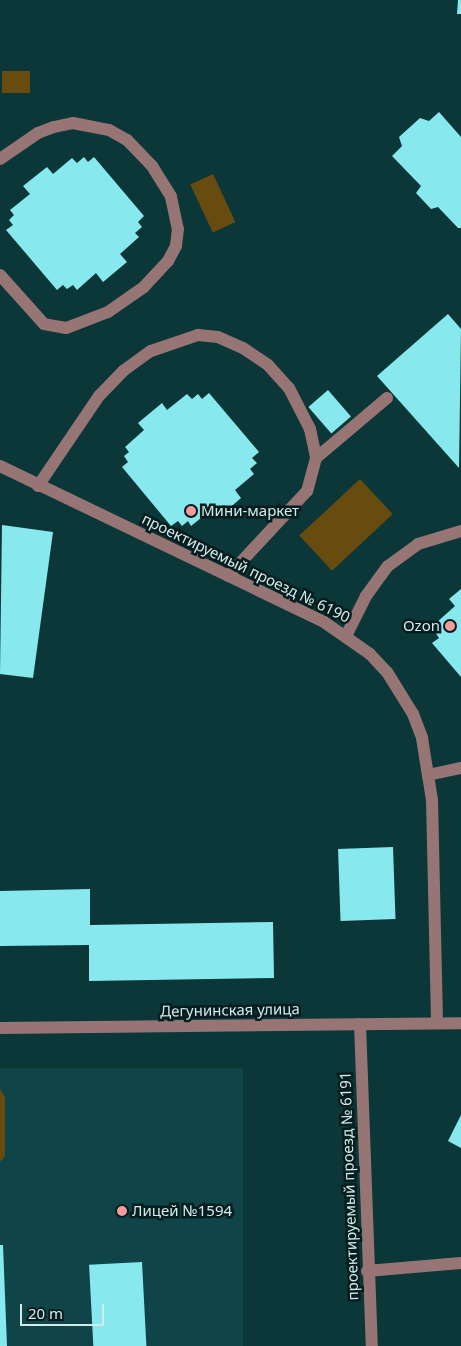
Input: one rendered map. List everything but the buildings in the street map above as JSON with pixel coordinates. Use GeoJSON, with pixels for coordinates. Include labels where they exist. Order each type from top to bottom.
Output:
{"type":"FeatureCollection","features":[{"type":"Feature","properties":{"kind":"street"},"geometry":{"type":"LineString","coordinates":[[0,159],[38,133],[54,127],[73,123],[109,130],[127,140],[152,166],[171,197],[178,229],[176,246],[156,275],[108,312],[74,326],[53,328],[44,324],[0,275]]}},
{"type":"Feature","properties":{"kind":"street"},"geometry":{"type":"LineString","coordinates":[[38,486],[75,428],[123,372],[151,351],[198,335],[218,337],[243,348],[268,365],[289,388],[310,429],[316,458],[307,491],[228,576]]}},
{"type":"Feature","properties":{"kind":"street"},"geometry":{"type":"LineString","coordinates":[[316,458],[387,398]]}},
{"type":"Feature","properties":{"kind":"street","name":"проектируемый проезд № 6190"},"geometry":{"type":"LineString","coordinates":[[0,466],[38,486],[228,576],[346,636],[370,654],[401,692],[422,738],[432,800],[437,1023]]}},
{"type":"Feature","properties":{"kind":"street"},"geometry":{"type":"LineString","coordinates":[[346,636],[366,596],[388,566],[418,544],[461,531]]}},
{"type":"Feature","properties":{"kind":"street"},"geometry":{"type":"LineString","coordinates":[[428,775],[461,768]]}},
{"type":"Feature","properties":{"kind":"street","name":"Дегунинская улица"},"geometry":{"type":"LineString","coordinates":[[0,1028],[461,1023]]}},
{"type":"Feature","properties":{"kind":"street","name":"проектируемый проезд № 6191"},"geometry":{"type":"LineString","coordinates":[[360,1024],[372,1346]]}},
{"type":"Feature","properties":{"kind":"street"},"geometry":{"type":"LineString","coordinates":[[368,1271],[461,1263]]}},
{"type":"Feature","properties":{"kind":"shaded area"},"geometry":{"type":"Polygon","coordinates":[[[2,71],[30,71],[30,93],[2,93],[2,71]]]}},
{"type":"Feature","properties":{"kind":"shaded area"},"geometry":{"type":"Polygon","coordinates":[[[213,174],[235,222],[213,233],[190,185],[213,174]]]}},
{"type":"Feature","properties":{"kind":"shaded area"},"geometry":{"type":"Polygon","coordinates":[[[360,479],[393,514],[332,571],[299,536],[360,479]]]}},
{"type":"Feature","properties":{"kind":"shaded area","name":"Лицей №1594"},"geometry":{"type":"Polygon","coordinates":[[[0,1068],[243,1068],[243,1346],[0,1346],[0,1068]]]}},
{"type":"Feature","properties":{"kind":"shaded area"},"geometry":{"type":"Polygon","coordinates":[[[0,1089],[5,1097],[5,1156],[0,1162],[0,1089]]]}},
{"type":"Feature","properties":{"kind":"place","name":"Мини-маркет"},"geometry":{"type":"Point","coordinates":[191,511]}},
{"type":"Feature","properties":{"kind":"place","name":"Ozon"},"geometry":{"type":"Point","coordinates":[450,626]}},
{"type":"Feature","properties":{"kind":"place","name":"Лицей №1594"},"geometry":{"type":"Point","coordinates":[122,1211]}}]}
